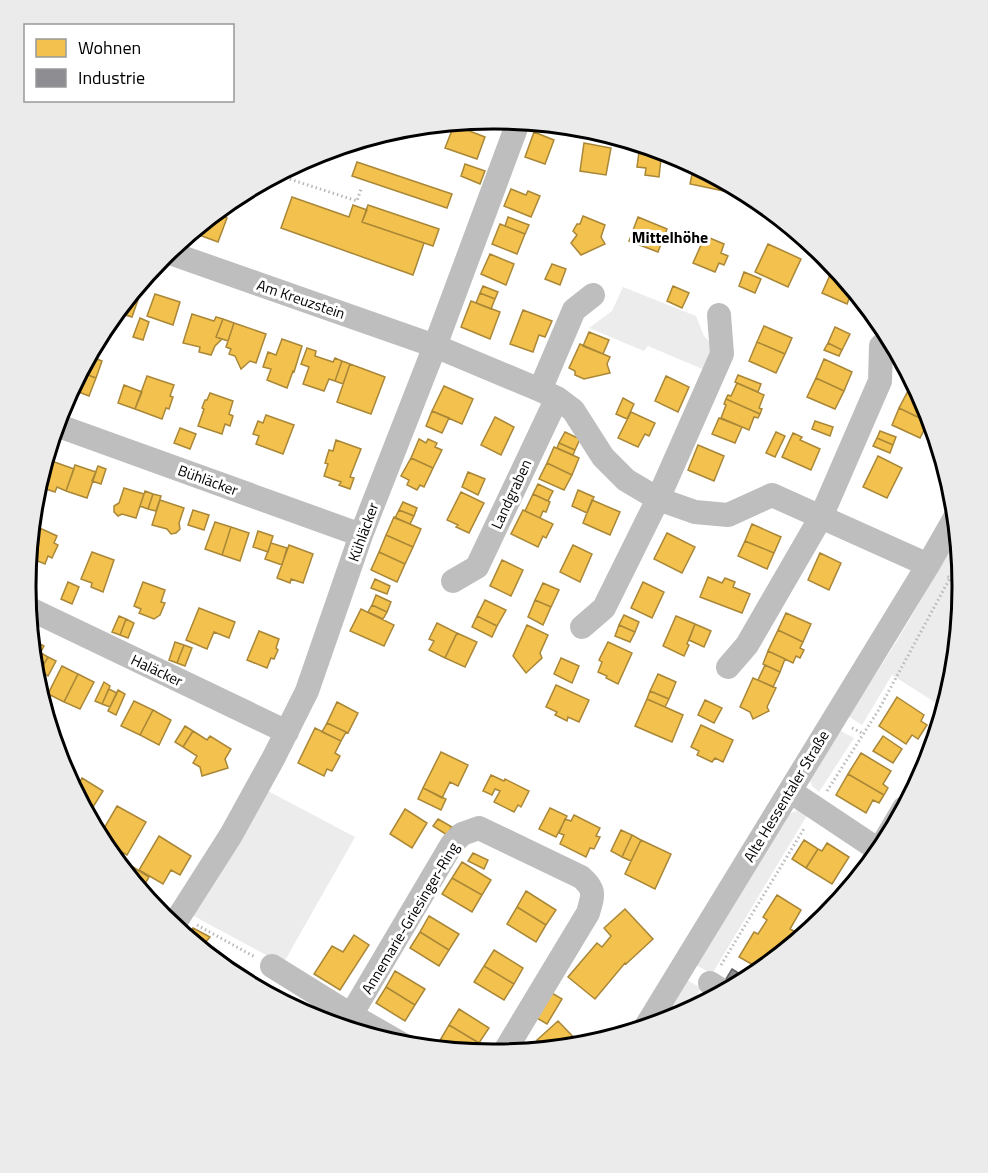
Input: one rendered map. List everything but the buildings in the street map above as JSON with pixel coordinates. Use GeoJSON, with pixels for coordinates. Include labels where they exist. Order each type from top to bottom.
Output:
{"type":"FeatureCollection","features":[{"type":"Feature","properties":{"kind":"street","name":"Kühläcker"},"geometry":{"type":"LineString","coordinates":[[179,918],[231,835],[307,691],[361,535],[435,346],[516,129]]}},
{"type":"Feature","properties":{"kind":"street","name":"Am Kreuzstein"},"geometry":{"type":"LineString","coordinates":[[178,256],[435,346]]}},
{"type":"Feature","properties":{"kind":"street","name":"Landgraben"},"geometry":{"type":"LineString","coordinates":[[453,581],[477,567],[548,394],[574,310],[593,295]]}},
{"type":"Feature","properties":{"kind":"street"},"geometry":{"type":"LineString","coordinates":[[582,627],[604,608],[658,499],[722,354],[720,315]]}},
{"type":"Feature","properties":{"kind":"street"},"geometry":{"type":"LineString","coordinates":[[435,346],[548,394],[573,410],[603,457],[626,480],[658,499],[694,512],[728,515],[772,495],[928,565]]}},
{"type":"Feature","properties":{"kind":"street"},"geometry":{"type":"LineString","coordinates":[[728,667],[747,645],[821,517],[880,381],[881,346]]}},
{"type":"Feature","properties":{"kind":"street","name":"Bühläcker"},"geometry":{"type":"LineString","coordinates":[[64,428],[361,535]]}},
{"type":"Feature","properties":{"kind":"street","name":"Alte Hessentaler Straße"},"geometry":{"type":"LineString","coordinates":[[652,1016],[948,530]]}},
{"type":"Feature","properties":{"kind":"street","name":"Haläcker"},"geometry":{"type":"LineString","coordinates":[[37,612],[287,732]]}},
{"type":"Feature","properties":{"kind":"street"},"geometry":{"type":"LineString","coordinates":[[790,790],[869,848]]}},
{"type":"Feature","properties":{"kind":"street","name":"Annemarie-Griesinger-Ring"},"geometry":{"type":"LineString","coordinates":[[351,1015],[452,844],[462,834],[479,828],[581,877],[591,885],[593,895],[588,913],[509,1044]]}},
{"type":"Feature","properties":{"kind":"street"},"geometry":{"type":"LineString","coordinates":[[272,966],[376,1029]]}},
{"type":"Feature","properties":{"kind":"path"},"geometry":{"type":"LineString","coordinates":[[286,179],[357,201],[361,189]]}},
{"type":"Feature","properties":{"kind":"path"},"geometry":{"type":"LineString","coordinates":[[718,986],[816,808],[878,711],[950,578],[928,565]]}},
{"type":"Feature","properties":{"kind":"path"},"geometry":{"type":"LineString","coordinates":[[186,925],[272,966]]}},
{"type":"Feature","properties":{"kind":"shaded area"},"geometry":{"type":"Polygon","coordinates":[[[623,287],[696,316],[704,336],[716,349],[707,371],[648,346],[644,351],[589,328],[612,311],[623,287]]]}},
{"type":"Feature","properties":{"kind":"shaded area"},"geometry":{"type":"Polygon","coordinates":[[[950,546],[951,616],[943,676],[936,703],[892,675],[862,725],[848,716],[906,626],[950,546]]]}},
{"type":"Feature","properties":{"kind":"shaded area"},"geometry":{"type":"Polygon","coordinates":[[[839,730],[854,738],[819,792],[812,786],[809,777],[839,730]]]}},
{"type":"Feature","properties":{"kind":"shaded area"},"geometry":{"type":"Polygon","coordinates":[[[266,790],[355,837],[283,964],[188,913],[266,790]]]}},
{"type":"Feature","properties":{"kind":"shaded area"},"geometry":{"type":"Polygon","coordinates":[[[798,810],[809,812],[712,974],[694,964],[785,816],[798,810]]]}},
{"type":"Feature","properties":{"kind":"shaded area"},"geometry":{"type":"Polygon","coordinates":[[[685,979],[701,988],[696,998],[667,1011],[685,979]]]}},
{"type":"Feature","properties":{"kind":"district","name":"Mittelhöhe"},"geometry":{"type":"Point","coordinates":[670,237]}}]}
